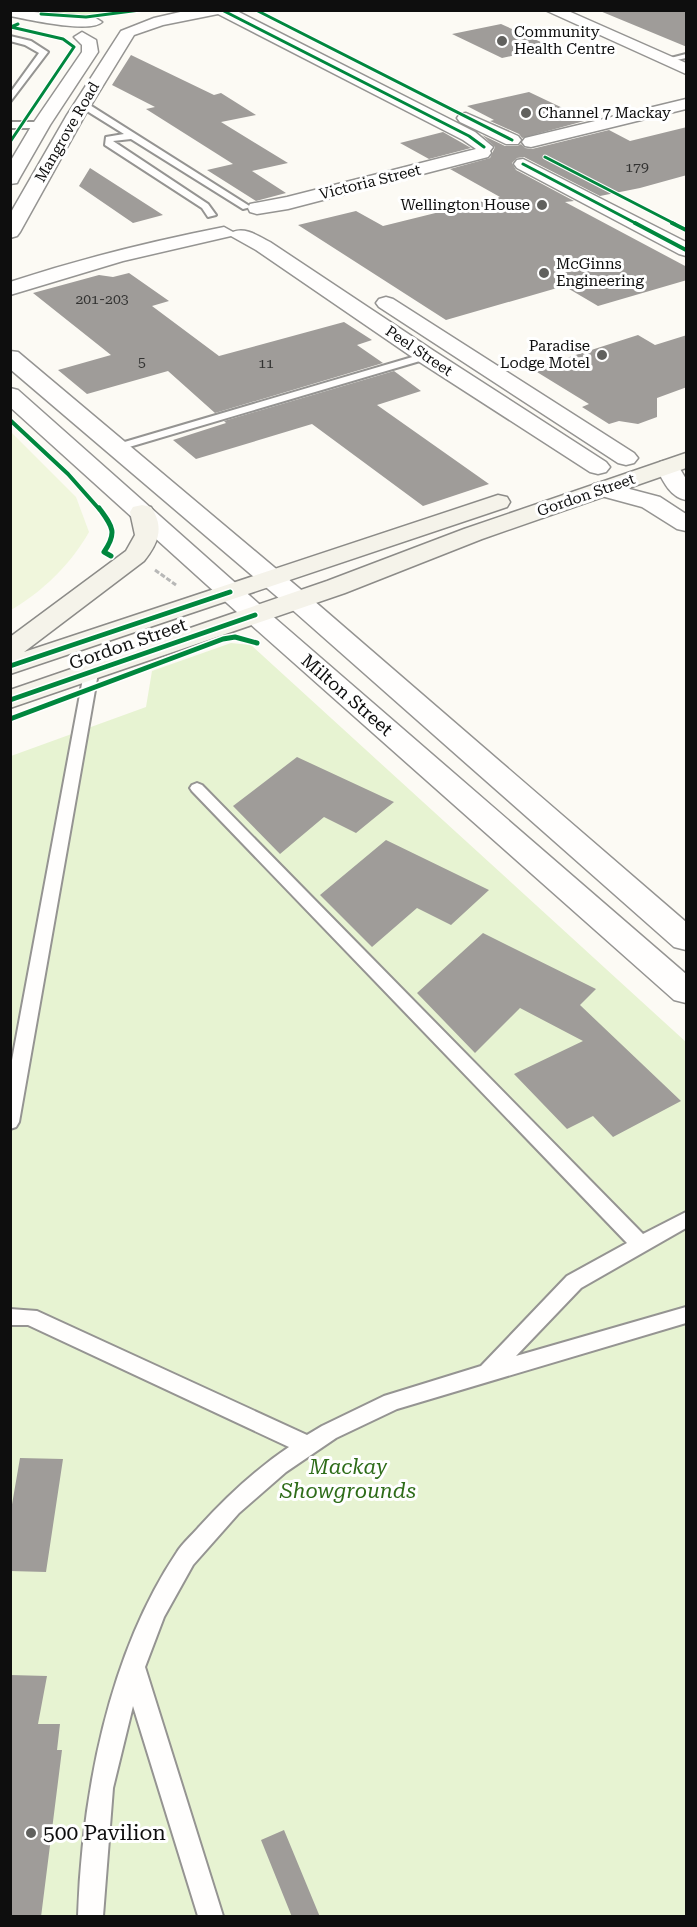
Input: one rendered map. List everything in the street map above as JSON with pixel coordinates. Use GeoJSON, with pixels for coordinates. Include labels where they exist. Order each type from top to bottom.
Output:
{"type":"FeatureCollection","features":[{"type":"Feature","properties":{"kind":"main road","name":"Gordon Street"},"geometry":{"type":"LineString","coordinates":[[10,700],[297,600],[473,534],[601,478],[626,458],[687,437]]}},
{"type":"Feature","properties":{"kind":"main road","name":"Gordon Street"},"geometry":{"type":"LineString","coordinates":[[10,666],[272,579],[601,478],[680,460]]}},
{"type":"Feature","properties":{"kind":"main road"},"geometry":{"type":"LineString","coordinates":[[10,650],[135,556],[145,543],[149,531],[142,512]]}},
{"type":"Feature","properties":{"kind":"street"},"geometry":{"type":"LineString","coordinates":[[78,34],[80,26],[177,10]]}},
{"type":"Feature","properties":{"kind":"street"},"geometry":{"type":"LineString","coordinates":[[11,14],[78,34],[106,39],[159,21],[215,10]]}},
{"type":"Feature","properties":{"kind":"street"},"geometry":{"type":"LineString","coordinates":[[222,10],[469,136],[491,156],[523,164],[687,250]]}},
{"type":"Feature","properties":{"kind":"street"},"geometry":{"type":"LineString","coordinates":[[256,10],[512,140],[540,150],[687,230]]}},
{"type":"Feature","properties":{"kind":"street"},"geometry":{"type":"LineString","coordinates":[[552,10],[687,69]]}},
{"type":"Feature","properties":{"kind":"street"},"geometry":{"type":"LineString","coordinates":[[579,10],[686,56]]}},
{"type":"Feature","properties":{"kind":"street"},"geometry":{"type":"LineString","coordinates":[[11,14],[46,19],[124,24],[129,32]]}},
{"type":"Feature","properties":{"kind":"street","name":"Mangrove Road"},"geometry":{"type":"LineString","coordinates":[[10,232],[82,104],[129,32]]}},
{"type":"Feature","properties":{"kind":"street","name":"Mangrove Road"},"geometry":{"type":"LineString","coordinates":[[10,180],[41,125],[90,52],[90,43],[78,34]]}},
{"type":"Feature","properties":{"kind":"street"},"geometry":{"type":"LineString","coordinates":[[523,164],[540,150],[687,104]]}},
{"type":"Feature","properties":{"kind":"street"},"geometry":{"type":"LineString","coordinates":[[540,150],[687,114]]}},
{"type":"Feature","properties":{"kind":"street"},"geometry":{"type":"LineString","coordinates":[[491,156],[495,142],[512,140]]}},
{"type":"Feature","properties":{"kind":"street","name":"Victoria Street"},"geometry":{"type":"LineString","coordinates":[[209,218],[226,209],[288,203],[491,156]]}},
{"type":"Feature","properties":{"kind":"street","name":"Victoria Street"},"geometry":{"type":"LineString","coordinates":[[232,234],[276,228],[491,156]]}},
{"type":"Feature","properties":{"kind":"street"},"geometry":{"type":"LineString","coordinates":[[252,208],[270,213],[276,228],[318,259]]}},
{"type":"Feature","properties":{"kind":"street"},"geometry":{"type":"LineString","coordinates":[[10,269],[167,234],[209,218]]}},
{"type":"Feature","properties":{"kind":"street","name":"Peel Street"},"geometry":{"type":"LineString","coordinates":[[209,218],[210,228],[263,246],[601,478],[651,502],[687,524]]}},
{"type":"Feature","properties":{"kind":"street"},"geometry":{"type":"LineString","coordinates":[[10,289],[78,268],[232,234]]}},
{"type":"Feature","properties":{"kind":"street","name":"Peel Street"},"geometry":{"type":"LineString","coordinates":[[368,291],[626,458]]}},
{"type":"Feature","properties":{"kind":"street"},"geometry":{"type":"LineString","coordinates":[[10,357],[297,600],[687,939]]}},
{"type":"Feature","properties":{"kind":"street","name":"Milton Street"},"geometry":{"type":"LineString","coordinates":[[10,395],[255,615],[687,992]]}},
{"type":"Feature","properties":{"kind":"street"},"geometry":{"type":"LineString","coordinates":[[680,460],[674,480],[687,493]]}},
{"type":"Feature","properties":{"kind":"lane"},"geometry":{"type":"LineString","coordinates":[[10,38],[44,52],[10,100]]}},
{"type":"Feature","properties":{"kind":"lane"},"geometry":{"type":"LineString","coordinates":[[667,60],[686,56]]}},
{"type":"Feature","properties":{"kind":"lane"},"geometry":{"type":"LineString","coordinates":[[82,104],[252,208]]}},
{"type":"Feature","properties":{"kind":"lane"},"geometry":{"type":"LineString","coordinates":[[10,125],[41,125]]}},
{"type":"Feature","properties":{"kind":"lane"},"geometry":{"type":"LineString","coordinates":[[133,136],[120,136],[109,139],[108,142],[205,206],[209,218]]}},
{"type":"Feature","properties":{"kind":"lane"},"geometry":{"type":"LineString","coordinates":[[115,448],[426,356]]}},
{"type":"Feature","properties":{"kind":"lane"},"geometry":{"type":"LineString","coordinates":[[10,1122],[91,673]]}},
{"type":"Feature","properties":{"kind":"lane"},"geometry":{"type":"LineString","coordinates":[[198,788],[641,1245]]}},
{"type":"Feature","properties":{"kind":"lane"},"geometry":{"type":"LineString","coordinates":[[488,1372],[574,1282],[687,1220]]}},
{"type":"Feature","properties":{"kind":"lane"},"geometry":{"type":"LineString","coordinates":[[90,1917],[101,1788],[133,1667],[155,1612],[185,1558],[231,1506],[279,1465],[329,1432],[391,1402],[687,1315]]}},
{"type":"Feature","properties":{"kind":"lane"},"geometry":{"type":"LineString","coordinates":[[10,1317],[30,1317],[308,1446]]}},
{"type":"Feature","properties":{"kind":"lane"},"geometry":{"type":"LineString","coordinates":[[133,1667],[210,1917]]}},
{"type":"Feature","properties":{"kind":"path"},"geometry":{"type":"LineString","coordinates":[[149,568],[180,588]]}},
{"type":"Feature","properties":{"kind":"green space"},"geometry":{"type":"Polygon","coordinates":[[[40,11],[144,11],[86,17],[40,11]]]}},
{"type":"Feature","properties":{"kind":"green space"},"geometry":{"type":"Polygon","coordinates":[[[10,431],[76,497],[89,532],[74,555],[55,576],[34,595],[11,610],[10,431]]]}},
{"type":"Feature","properties":{"kind":"green space","name":"Mackay Showgrounds"},"geometry":{"type":"Polygon","coordinates":[[[231,643],[251,645],[686,1042],[686,1916],[11,1916],[11,756],[146,707],[152,671],[231,643]]]}},
{"type":"Feature","properties":{"kind":"building"},"geometry":{"type":"Polygon","coordinates":[[[600,10],[687,10],[687,47],[600,11],[600,10]]]}},
{"type":"Feature","properties":{"kind":"building"},"geometry":{"type":"Polygon","coordinates":[[[501,24],[552,47],[502,58],[452,34],[501,24]]]}},
{"type":"Feature","properties":{"kind":"building"},"geometry":{"type":"Polygon","coordinates":[[[131,55],[214,95],[221,93],[256,115],[221,122],[288,163],[252,171],[286,193],[256,201],[207,170],[233,164],[146,109],[155,107],[112,85],[131,55]]]}},
{"type":"Feature","properties":{"kind":"building","name":"Channel 7 Mackay"},"geometry":{"type":"Polygon","coordinates":[[[529,92],[588,120],[522,138],[519,134],[490,121],[494,120],[467,106],[529,92]]]}},
{"type":"Feature","properties":{"kind":"building"},"geometry":{"type":"Polygon","coordinates":[[[687,127],[687,175],[640,188],[600,196],[524,157],[517,158],[512,163],[516,170],[574,201],[565,202],[687,267],[687,280],[598,306],[564,286],[446,320],[298,225],[356,211],[383,226],[500,197],[450,169],[490,158],[495,147],[482,135],[505,146],[521,144],[525,148],[532,149],[609,130],[630,141],[687,127]]]}},
{"type":"Feature","properties":{"kind":"building"},"geometry":{"type":"Polygon","coordinates":[[[443,132],[471,148],[429,159],[400,143],[443,132]]]}},
{"type":"Feature","properties":{"kind":"building"},"geometry":{"type":"Polygon","coordinates":[[[90,168],[163,215],[133,223],[79,186],[90,168]]]}},
{"type":"Feature","properties":{"kind":"building"},"geometry":{"type":"Polygon","coordinates":[[[129,273],[169,301],[152,306],[219,356],[344,322],[372,340],[357,345],[383,363],[215,413],[168,371],[87,394],[58,370],[111,355],[33,293],[99,275],[113,277],[129,273]]]}},
{"type":"Feature","properties":{"kind":"building"},"geometry":{"type":"Polygon","coordinates":[[[638,335],[655,345],[687,335],[687,387],[657,398],[657,417],[638,424],[619,421],[609,424],[582,407],[589,404],[532,369],[638,335]]]}},
{"type":"Feature","properties":{"kind":"building"},"geometry":{"type":"Polygon","coordinates":[[[394,371],[421,391],[377,405],[489,484],[423,506],[312,424],[196,459],[173,440],[226,423],[224,421],[394,371]]]}},
{"type":"Feature","properties":{"kind":"building"},"geometry":{"type":"Polygon","coordinates":[[[297,757],[394,802],[356,833],[324,817],[280,854],[233,806],[297,757]]]}},
{"type":"Feature","properties":{"kind":"building"},"geometry":{"type":"Polygon","coordinates":[[[386,840],[489,890],[451,925],[417,908],[372,947],[320,895],[386,840]]]}},
{"type":"Feature","properties":{"kind":"building"},"geometry":{"type":"Polygon","coordinates":[[[483,933],[596,989],[580,1005],[681,1101],[613,1137],[593,1116],[567,1129],[514,1074],[583,1041],[520,1008],[475,1053],[417,993],[483,933]]]}},
{"type":"Feature","properties":{"kind":"building"},"geometry":{"type":"Polygon","coordinates":[[[20,1458],[63,1459],[46,1572],[10,1571],[10,1516],[20,1458]]]}},
{"type":"Feature","properties":{"kind":"building","name":"500 Pavilion"},"geometry":{"type":"Polygon","coordinates":[[[10,1675],[47,1676],[38,1724],[60,1724],[57,1750],[62,1750],[41,1917],[10,1917],[10,1675]]]}},
{"type":"Feature","properties":{"kind":"building"},"geometry":{"type":"Polygon","coordinates":[[[284,1830],[320,1917],[292,1917],[261,1840],[284,1830]]]}},
{"type":"Feature","properties":{"kind":"cycle path"},"geometry":{"type":"LineString","coordinates":[[41,14],[86,17],[140,10]]}},
{"type":"Feature","properties":{"kind":"cycle path"},"geometry":{"type":"LineString","coordinates":[[222,10],[469,136],[484,147]]}},
{"type":"Feature","properties":{"kind":"cycle path"},"geometry":{"type":"LineString","coordinates":[[256,10],[512,140]]}},
{"type":"Feature","properties":{"kind":"cycle path"},"geometry":{"type":"LineString","coordinates":[[10,142],[74,47],[63,39],[11,27],[18,24]]}},
{"type":"Feature","properties":{"kind":"cycle path"},"geometry":{"type":"LineString","coordinates":[[545,157],[686,230]]}},
{"type":"Feature","properties":{"kind":"cycle path"},"geometry":{"type":"LineString","coordinates":[[523,164],[686,250]]}},
{"type":"Feature","properties":{"kind":"cycle path"},"geometry":{"type":"LineString","coordinates":[[10,420],[68,474],[98,507],[113,532],[112,540],[104,552],[111,556]]}},
{"type":"Feature","properties":{"kind":"cycle path"},"geometry":{"type":"LineString","coordinates":[[10,666],[230,592]]}},
{"type":"Feature","properties":{"kind":"cycle path"},"geometry":{"type":"LineString","coordinates":[[10,700],[255,615]]}},
{"type":"Feature","properties":{"kind":"cycle path"},"geometry":{"type":"LineString","coordinates":[[10,719],[223,639],[235,637],[257,643]]}},
{"type":"Feature","properties":{"kind":"place","name":"Community Health Centre"},"geometry":{"type":"Point","coordinates":[502,41]}},
{"type":"Feature","properties":{"kind":"place","name":"Channel 7 Mackay"},"geometry":{"type":"Point","coordinates":[526,113]}},
{"type":"Feature","properties":{"kind":"place","name":"Wellington House"},"geometry":{"type":"Point","coordinates":[542,205]}},
{"type":"Feature","properties":{"kind":"place","name":"McGinns Engineering"},"geometry":{"type":"Point","coordinates":[544,273]}},
{"type":"Feature","properties":{"kind":"place","name":"Paradise Lodge Motel"},"geometry":{"type":"Point","coordinates":[602,355]}},
{"type":"Feature","properties":{"kind":"place","name":"500 Pavilion"},"geometry":{"type":"Point","coordinates":[31,1833]}}]}
